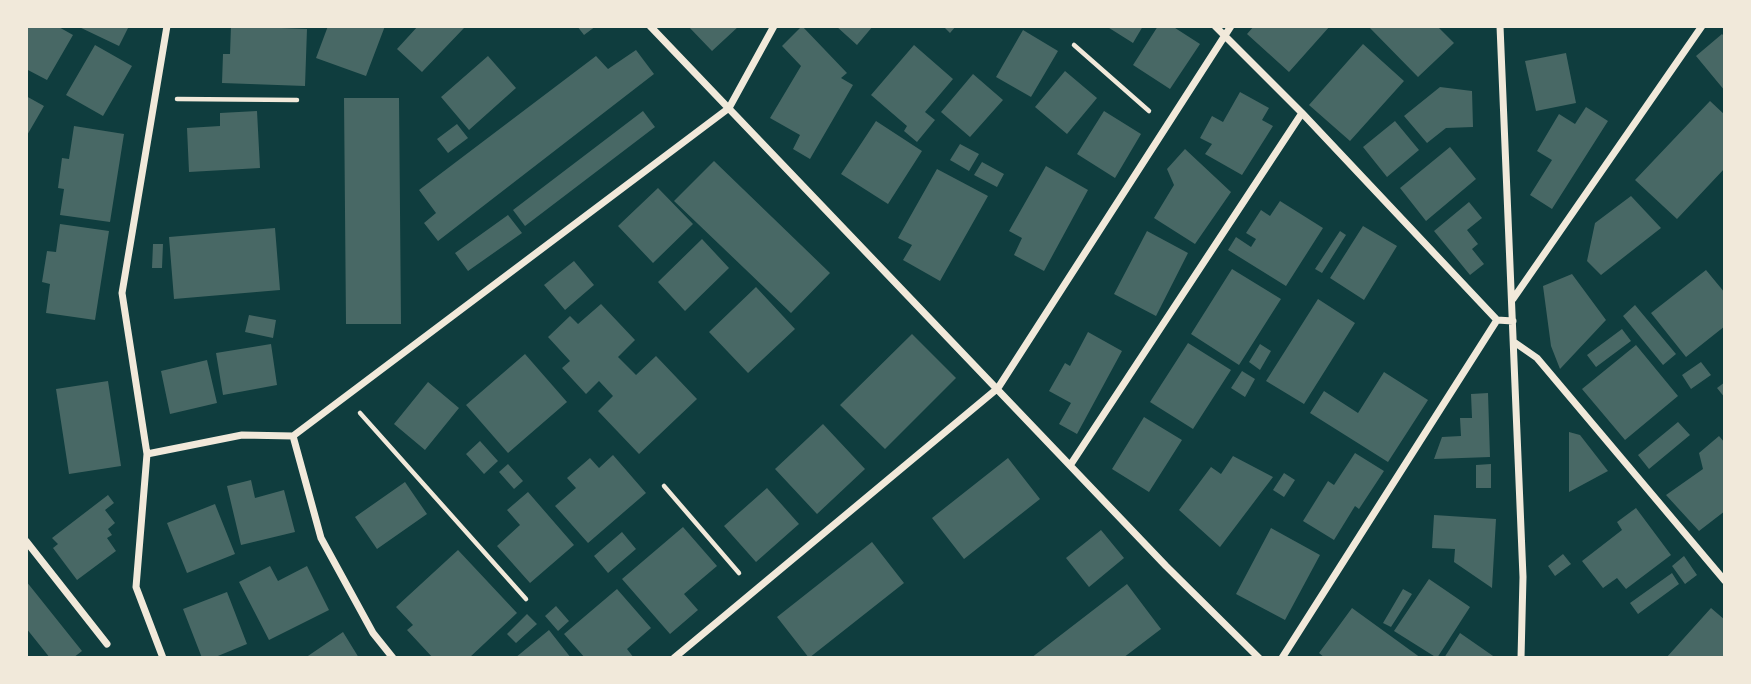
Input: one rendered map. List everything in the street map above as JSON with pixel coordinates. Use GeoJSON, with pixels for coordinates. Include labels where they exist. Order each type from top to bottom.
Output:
{"type":"FeatureCollection","features":[{"type":"Feature","properties":{"kind":"street"},"geometry":{"type":"LineString","coordinates":[[163,658],[136,587],[147,454],[122,293],[167,26]]}},
{"type":"Feature","properties":{"kind":"street"},"geometry":{"type":"LineString","coordinates":[[650,26],[1166,566],[1259,658]]}},
{"type":"Feature","properties":{"kind":"street"},"geometry":{"type":"LineString","coordinates":[[147,454],[242,435],[293,436],[729,108],[774,26]]}},
{"type":"Feature","properties":{"kind":"street"},"geometry":{"type":"LineString","coordinates":[[1215,26],[1302,113],[1497,320],[1513,321]]}},
{"type":"Feature","properties":{"kind":"street"},"geometry":{"type":"LineString","coordinates":[[674,658],[998,388],[1231,26]]}},
{"type":"Feature","properties":{"kind":"street"},"geometry":{"type":"LineString","coordinates":[[1500,26],[1523,577],[1521,658]]}},
{"type":"Feature","properties":{"kind":"street"},"geometry":{"type":"LineString","coordinates":[[1512,300],[1702,26]]}},
{"type":"Feature","properties":{"kind":"street"},"geometry":{"type":"LineString","coordinates":[[1071,464],[1302,113]]}},
{"type":"Feature","properties":{"kind":"street"},"geometry":{"type":"LineString","coordinates":[[1282,658],[1497,320]]}},
{"type":"Feature","properties":{"kind":"street"},"geometry":{"type":"LineString","coordinates":[[1514,342],[1537,358],[1725,581]]}},
{"type":"Feature","properties":{"kind":"street"},"geometry":{"type":"LineString","coordinates":[[293,436],[321,538],[373,633],[393,658]]}},
{"type":"Feature","properties":{"kind":"street"},"geometry":{"type":"LineString","coordinates":[[26,541],[107,644]]}},
{"type":"Feature","properties":{"kind":"path"},"geometry":{"type":"LineString","coordinates":[[1074,45],[1167,127]]}},
{"type":"Feature","properties":{"kind":"path"},"geometry":{"type":"LineString","coordinates":[[155,98],[297,100]]}},
{"type":"Feature","properties":{"kind":"path"},"geometry":{"type":"LineString","coordinates":[[345,397],[526,598]]}},
{"type":"Feature","properties":{"kind":"path"},"geometry":{"type":"LineString","coordinates":[[664,486],[754,591]]}},
{"type":"Feature","properties":{"kind":"building"},"geometry":{"type":"Polygon","coordinates":[[[27,26],[57,26],[73,35],[47,80],[26,69],[27,26]]]}},
{"type":"Feature","properties":{"kind":"building"},"geometry":{"type":"Polygon","coordinates":[[[77,26],[129,26],[119,46],[77,26]]]}},
{"type":"Feature","properties":{"kind":"building"},"geometry":{"type":"Polygon","coordinates":[[[231,26],[307,29],[305,86],[222,83],[223,54],[230,54],[231,26]]]}},
{"type":"Feature","properties":{"kind":"building"},"geometry":{"type":"Polygon","coordinates":[[[328,26],[385,26],[366,76],[316,58],[328,26]]]}},
{"type":"Feature","properties":{"kind":"building"},"geometry":{"type":"Polygon","coordinates":[[[418,26],[464,28],[422,72],[397,49],[418,26]]]}},
{"type":"Feature","properties":{"kind":"building"},"geometry":{"type":"Polygon","coordinates":[[[577,26],[596,26],[584,35],[577,26]]]}},
{"type":"Feature","properties":{"kind":"building"},"geometry":{"type":"Polygon","coordinates":[[[688,26],[739,26],[712,51],[688,26]]]}},
{"type":"Feature","properties":{"kind":"building"},"geometry":{"type":"Polygon","coordinates":[[[802,26],[847,73],[841,78],[853,85],[810,159],[793,149],[800,135],[770,118],[801,66],[782,46],[802,26]]]}},
{"type":"Feature","properties":{"kind":"building"},"geometry":{"type":"Polygon","coordinates":[[[836,26],[873,26],[857,45],[836,26]]]}},
{"type":"Feature","properties":{"kind":"building"},"geometry":{"type":"Polygon","coordinates":[[[943,26],[956,26],[950,33],[943,26]]]}},
{"type":"Feature","properties":{"kind":"building"},"geometry":{"type":"Polygon","coordinates":[[[1106,26],[1143,26],[1133,43],[1106,26]]]}},
{"type":"Feature","properties":{"kind":"building"},"geometry":{"type":"Polygon","coordinates":[[[1158,26],[1172,26],[1200,44],[1170,89],[1133,65],[1158,26]]]}},
{"type":"Feature","properties":{"kind":"building"},"geometry":{"type":"Polygon","coordinates":[[[1254,26],[1330,26],[1289,72],[1247,34],[1254,26]]]}},
{"type":"Feature","properties":{"kind":"building"},"geometry":{"type":"Polygon","coordinates":[[[1368,26],[1437,26],[1454,43],[1418,77],[1368,26]]]}},
{"type":"Feature","properties":{"kind":"building"},"geometry":{"type":"Polygon","coordinates":[[[1023,30],[1058,51],[1031,97],[996,77],[1023,30]]]}},
{"type":"Feature","properties":{"kind":"building"},"geometry":{"type":"Polygon","coordinates":[[[1722,34],[1725,37],[1725,91],[1696,56],[1722,34]]]}},
{"type":"Feature","properties":{"kind":"building"},"geometry":{"type":"Polygon","coordinates":[[[1363,44],[1404,81],[1350,141],[1309,105],[1363,44]]]}},
{"type":"Feature","properties":{"kind":"building"},"geometry":{"type":"Polygon","coordinates":[[[95,45],[132,66],[103,116],[66,95],[95,45]]]}},
{"type":"Feature","properties":{"kind":"building"},"geometry":{"type":"Polygon","coordinates":[[[914,45],[953,79],[925,112],[935,120],[917,142],[904,131],[907,126],[871,95],[914,45]]]}},
{"type":"Feature","properties":{"kind":"building"},"geometry":{"type":"Polygon","coordinates":[[[636,50],[654,74],[438,241],[424,223],[436,213],[419,190],[596,56],[608,69],[636,50]]]}},
{"type":"Feature","properties":{"kind":"building"},"geometry":{"type":"Polygon","coordinates":[[[1566,53],[1576,103],[1536,111],[1525,61],[1566,53]]]}},
{"type":"Feature","properties":{"kind":"building"},"geometry":{"type":"Polygon","coordinates":[[[488,56],[516,88],[469,130],[441,97],[488,56]]]}},
{"type":"Feature","properties":{"kind":"building"},"geometry":{"type":"Polygon","coordinates":[[[1065,71],[1097,98],[1067,134],[1035,107],[1065,71]]]}},
{"type":"Feature","properties":{"kind":"building"},"geometry":{"type":"Polygon","coordinates":[[[973,74],[1003,100],[970,137],[941,112],[973,74]]]}},
{"type":"Feature","properties":{"kind":"building"},"geometry":{"type":"Polygon","coordinates":[[[1440,87],[1472,91],[1473,127],[1446,128],[1427,143],[1404,116],[1440,87]]]}},
{"type":"Feature","properties":{"kind":"building"},"geometry":{"type":"Polygon","coordinates":[[[1240,92],[1269,108],[1262,120],[1273,126],[1242,175],[1205,154],[1212,144],[1200,138],[1212,116],[1223,122],[1240,92]]]}},
{"type":"Feature","properties":{"kind":"building"},"geometry":{"type":"Polygon","coordinates":[[[26,96],[44,106],[26,137],[26,96]]]}},
{"type":"Feature","properties":{"kind":"building"},"geometry":{"type":"Polygon","coordinates":[[[344,98],[399,98],[401,324],[346,324],[344,98]]]}},
{"type":"Feature","properties":{"kind":"building"},"geometry":{"type":"Polygon","coordinates":[[[1710,101],[1725,115],[1725,168],[1677,219],[1635,180],[1710,101]]]}},
{"type":"Feature","properties":{"kind":"building"},"geometry":{"type":"Polygon","coordinates":[[[1586,107],[1608,121],[1552,209],[1530,195],[1552,160],[1537,151],[1559,114],[1575,124],[1586,107]]]}},
{"type":"Feature","properties":{"kind":"building"},"geometry":{"type":"Polygon","coordinates":[[[257,111],[260,168],[189,172],[187,128],[220,126],[220,113],[257,111]]]}},
{"type":"Feature","properties":{"kind":"building"},"geometry":{"type":"Polygon","coordinates":[[[643,111],[655,127],[525,226],[513,210],[643,111]]]}},
{"type":"Feature","properties":{"kind":"building"},"geometry":{"type":"Polygon","coordinates":[[[1104,111],[1141,134],[1115,178],[1077,154],[1104,111]]]}},
{"type":"Feature","properties":{"kind":"building"},"geometry":{"type":"Polygon","coordinates":[[[876,121],[922,151],[888,204],[841,174],[876,121]]]}},
{"type":"Feature","properties":{"kind":"building"},"geometry":{"type":"Polygon","coordinates":[[[1395,121],[1419,150],[1387,177],[1363,147],[1395,121]]]}},
{"type":"Feature","properties":{"kind":"building"},"geometry":{"type":"Polygon","coordinates":[[[457,124],[468,138],[448,153],[437,139],[457,124]]]}},
{"type":"Feature","properties":{"kind":"building"},"geometry":{"type":"Polygon","coordinates":[[[74,126],[124,134],[110,222],[60,215],[64,189],[58,188],[62,158],[69,159],[74,126]]]}},
{"type":"Feature","properties":{"kind":"building"},"geometry":{"type":"Polygon","coordinates":[[[960,144],[979,154],[969,171],[950,160],[960,144]]]}},
{"type":"Feature","properties":{"kind":"building"},"geometry":{"type":"Polygon","coordinates":[[[1450,147],[1476,179],[1426,221],[1400,188],[1450,147]]]}},
{"type":"Feature","properties":{"kind":"building"},"geometry":{"type":"Polygon","coordinates":[[[1185,149],[1231,192],[1195,244],[1154,218],[1174,185],[1167,169],[1185,149]]]}},
{"type":"Feature","properties":{"kind":"building"},"geometry":{"type":"Polygon","coordinates":[[[714,161],[830,273],[791,313],[674,201],[714,161]]]}},
{"type":"Feature","properties":{"kind":"building"},"geometry":{"type":"Polygon","coordinates":[[[982,162],[1004,174],[997,187],[974,175],[982,162]]]}},
{"type":"Feature","properties":{"kind":"building"},"geometry":{"type":"Polygon","coordinates":[[[1046,166],[1088,190],[1044,271],[1014,255],[1022,238],[1009,231],[1046,166]]]}},
{"type":"Feature","properties":{"kind":"building"},"geometry":{"type":"Polygon","coordinates":[[[937,169],[988,196],[940,281],[903,260],[912,245],[898,238],[937,169]]]}},
{"type":"Feature","properties":{"kind":"building"},"geometry":{"type":"Polygon","coordinates":[[[658,188],[693,224],[653,263],[618,226],[658,188]]]}},
{"type":"Feature","properties":{"kind":"building"},"geometry":{"type":"Polygon","coordinates":[[[1631,196],[1661,228],[1601,275],[1587,261],[1595,223],[1631,196]]]}},
{"type":"Feature","properties":{"kind":"building"},"geometry":{"type":"Polygon","coordinates":[[[1280,201],[1323,228],[1286,286],[1228,250],[1236,237],[1251,247],[1256,239],[1246,233],[1261,210],[1270,216],[1280,201]]]}},
{"type":"Feature","properties":{"kind":"building"},"geometry":{"type":"Polygon","coordinates":[[[1469,202],[1482,218],[1467,230],[1478,244],[1472,249],[1484,264],[1470,275],[1434,231],[1469,202]]]}},
{"type":"Feature","properties":{"kind":"building"},"geometry":{"type":"Polygon","coordinates":[[[508,215],[522,233],[468,271],[455,253],[508,215]]]}},
{"type":"Feature","properties":{"kind":"building"},"geometry":{"type":"Polygon","coordinates":[[[60,224],[109,231],[95,320],[46,313],[50,284],[42,282],[47,251],[56,252],[60,224]]]}},
{"type":"Feature","properties":{"kind":"building"},"geometry":{"type":"Polygon","coordinates":[[[1363,226],[1397,246],[1364,300],[1330,278],[1363,226]]]}},
{"type":"Feature","properties":{"kind":"building"},"geometry":{"type":"Polygon","coordinates":[[[275,228],[280,290],[174,299],[169,237],[275,228]]]}},
{"type":"Feature","properties":{"kind":"building"},"geometry":{"type":"Polygon","coordinates":[[[1147,231],[1188,253],[1156,316],[1114,294],[1147,231]]]}},
{"type":"Feature","properties":{"kind":"building"},"geometry":{"type":"Polygon","coordinates":[[[1340,231],[1346,235],[1322,273],[1315,269],[1340,231]]]}},
{"type":"Feature","properties":{"kind":"building"},"geometry":{"type":"Polygon","coordinates":[[[702,239],[729,268],[685,311],[658,282],[702,239]]]}},
{"type":"Feature","properties":{"kind":"building"},"geometry":{"type":"Polygon","coordinates":[[[153,244],[163,244],[162,268],[152,268],[153,244]]]}},
{"type":"Feature","properties":{"kind":"building"},"geometry":{"type":"Polygon","coordinates":[[[574,261],[594,285],[565,310],[544,285],[574,261]]]}},
{"type":"Feature","properties":{"kind":"building"},"geometry":{"type":"Polygon","coordinates":[[[1232,269],[1281,299],[1239,365],[1191,334],[1232,269]]]}},
{"type":"Feature","properties":{"kind":"building"},"geometry":{"type":"Polygon","coordinates":[[[1706,270],[1725,293],[1725,326],[1686,357],[1651,313],[1706,270]]]}},
{"type":"Feature","properties":{"kind":"building"},"geometry":{"type":"Polygon","coordinates":[[[1572,274],[1606,320],[1560,369],[1551,346],[1543,286],[1572,274]]]}},
{"type":"Feature","properties":{"kind":"building"},"geometry":{"type":"Polygon","coordinates":[[[756,287],[795,329],[748,373],[709,332],[756,287]]]}},
{"type":"Feature","properties":{"kind":"building"},"geometry":{"type":"Polygon","coordinates":[[[1318,299],[1355,323],[1304,404],[1266,381],[1318,299]]]}},
{"type":"Feature","properties":{"kind":"building"},"geometry":{"type":"Polygon","coordinates":[[[601,304],[635,340],[618,357],[636,375],[656,356],[697,399],[639,454],[598,411],[613,396],[599,381],[586,394],[562,368],[570,361],[548,337],[570,316],[578,324],[601,304]]]}},
{"type":"Feature","properties":{"kind":"building"},"geometry":{"type":"Polygon","coordinates":[[[1635,305],[1676,354],[1663,365],[1623,316],[1635,305]]]}},
{"type":"Feature","properties":{"kind":"building"},"geometry":{"type":"Polygon","coordinates":[[[249,315],[276,320],[273,338],[245,332],[249,315]]]}},
{"type":"Feature","properties":{"kind":"building"},"geometry":{"type":"Polygon","coordinates":[[[1622,329],[1631,341],[1596,367],[1587,355],[1622,329]]]}},
{"type":"Feature","properties":{"kind":"building"},"geometry":{"type":"Polygon","coordinates":[[[1088,332],[1122,351],[1077,434],[1059,424],[1071,403],[1049,391],[1065,363],[1070,366],[1088,332]]]}},
{"type":"Feature","properties":{"kind":"building"},"geometry":{"type":"Polygon","coordinates":[[[912,334],[956,378],[885,449],[840,405],[912,334]]]}},
{"type":"Feature","properties":{"kind":"building"},"geometry":{"type":"Polygon","coordinates":[[[1188,343],[1231,370],[1193,429],[1150,402],[1188,343]]]}},
{"type":"Feature","properties":{"kind":"building"},"geometry":{"type":"Polygon","coordinates":[[[271,344],[277,385],[223,395],[216,353],[271,344]]]}},
{"type":"Feature","properties":{"kind":"building"},"geometry":{"type":"Polygon","coordinates":[[[1260,344],[1271,351],[1260,370],[1249,362],[1260,344]]]}},
{"type":"Feature","properties":{"kind":"building"},"geometry":{"type":"Polygon","coordinates":[[[1636,345],[1678,396],[1625,440],[1582,389],[1636,345]]]}},
{"type":"Feature","properties":{"kind":"building"},"geometry":{"type":"Polygon","coordinates":[[[525,354],[567,402],[508,453],[466,405],[525,354]]]}},
{"type":"Feature","properties":{"kind":"building"},"geometry":{"type":"Polygon","coordinates":[[[207,360],[217,403],[170,414],[161,371],[207,360]]]}},
{"type":"Feature","properties":{"kind":"building"},"geometry":{"type":"Polygon","coordinates":[[[1701,362],[1711,375],[1691,389],[1682,375],[1701,362]]]}},
{"type":"Feature","properties":{"kind":"building"},"geometry":{"type":"Polygon","coordinates":[[[1242,371],[1255,379],[1245,397],[1231,388],[1242,371]]]}},
{"type":"Feature","properties":{"kind":"building"},"geometry":{"type":"Polygon","coordinates":[[[1384,372],[1428,400],[1388,462],[1310,413],[1324,391],[1358,413],[1384,372]]]}},
{"type":"Feature","properties":{"kind":"building"},"geometry":{"type":"Polygon","coordinates":[[[108,381],[121,466],[69,474],[56,389],[108,381]]]}},
{"type":"Feature","properties":{"kind":"building"},"geometry":{"type":"Polygon","coordinates":[[[428,382],[459,408],[425,450],[394,424],[428,382]]]}},
{"type":"Feature","properties":{"kind":"building"},"geometry":{"type":"Polygon","coordinates":[[[1725,382],[1725,398],[1717,388],[1725,382]]]}},
{"type":"Feature","properties":{"kind":"building"},"geometry":{"type":"Polygon","coordinates":[[[1488,393],[1490,457],[1434,459],[1442,437],[1461,436],[1460,418],[1472,418],[1471,394],[1488,393]]]}},
{"type":"Feature","properties":{"kind":"building"},"geometry":{"type":"Polygon","coordinates":[[[1144,417],[1182,440],[1149,492],[1112,469],[1144,417]]]}},
{"type":"Feature","properties":{"kind":"building"},"geometry":{"type":"Polygon","coordinates":[[[1678,422],[1690,435],[1649,469],[1638,455],[1678,422]]]}},
{"type":"Feature","properties":{"kind":"building"},"geometry":{"type":"Polygon","coordinates":[[[823,424],[865,469],[817,514],[775,469],[823,424]]]}},
{"type":"Feature","properties":{"kind":"building"},"geometry":{"type":"Polygon","coordinates":[[[1569,432],[1580,435],[1608,471],[1569,492],[1569,432]]]}},
{"type":"Feature","properties":{"kind":"building"},"geometry":{"type":"Polygon","coordinates":[[[1719,436],[1725,443],[1725,511],[1699,531],[1666,495],[1703,469],[1699,453],[1719,436]]]}},
{"type":"Feature","properties":{"kind":"building"},"geometry":{"type":"Polygon","coordinates":[[[480,441],[498,461],[484,474],[466,454],[480,441]]]}},
{"type":"Feature","properties":{"kind":"building"},"geometry":{"type":"Polygon","coordinates":[[[1355,453],[1384,471],[1359,509],[1355,506],[1334,540],[1303,521],[1328,481],[1334,485],[1355,453]]]}},
{"type":"Feature","properties":{"kind":"building"},"geometry":{"type":"Polygon","coordinates":[[[613,455],[646,493],[588,543],[555,506],[576,488],[567,478],[590,458],[599,468],[613,455]]]}},
{"type":"Feature","properties":{"kind":"building"},"geometry":{"type":"Polygon","coordinates":[[[1233,456],[1273,477],[1220,547],[1179,510],[1211,467],[1221,474],[1233,456]]]}},
{"type":"Feature","properties":{"kind":"building"},"geometry":{"type":"Polygon","coordinates":[[[1008,458],[1040,499],[964,559],[932,518],[1008,458]]]}},
{"type":"Feature","properties":{"kind":"building"},"geometry":{"type":"Polygon","coordinates":[[[508,464],[523,481],[514,489],[499,472],[508,464]]]}},
{"type":"Feature","properties":{"kind":"building"},"geometry":{"type":"Polygon","coordinates":[[[1491,464],[1491,488],[1476,488],[1476,465],[1491,464]]]}},
{"type":"Feature","properties":{"kind":"building"},"geometry":{"type":"Polygon","coordinates":[[[1284,473],[1295,480],[1284,497],[1273,490],[1284,473]]]}},
{"type":"Feature","properties":{"kind":"building"},"geometry":{"type":"Polygon","coordinates":[[[251,480],[255,498],[284,490],[295,532],[241,545],[227,486],[251,480]]]}},
{"type":"Feature","properties":{"kind":"building"},"geometry":{"type":"Polygon","coordinates":[[[405,482],[427,514],[377,549],[355,517],[405,482]]]}},
{"type":"Feature","properties":{"kind":"building"},"geometry":{"type":"Polygon","coordinates":[[[767,488],[799,524],[756,562],[724,526],[767,488]]]}},
{"type":"Feature","properties":{"kind":"building"},"geometry":{"type":"Polygon","coordinates":[[[528,492],[574,545],[530,583],[497,546],[520,525],[507,510],[528,492]]]}},
{"type":"Feature","properties":{"kind":"building"},"geometry":{"type":"Polygon","coordinates":[[[108,495],[114,503],[105,510],[115,523],[108,529],[112,535],[107,538],[116,551],[77,580],[53,548],[58,544],[52,538],[108,495]]]}},
{"type":"Feature","properties":{"kind":"building"},"geometry":{"type":"Polygon","coordinates":[[[215,504],[235,554],[187,573],[167,523],[215,504]]]}},
{"type":"Feature","properties":{"kind":"building"},"geometry":{"type":"Polygon","coordinates":[[[1636,508],[1671,555],[1626,589],[1617,578],[1603,588],[1582,561],[1622,530],[1617,522],[1636,508]]]}},
{"type":"Feature","properties":{"kind":"building"},"geometry":{"type":"Polygon","coordinates":[[[1434,515],[1496,519],[1492,588],[1454,562],[1455,549],[1432,548],[1434,515]]]}},
{"type":"Feature","properties":{"kind":"building"},"geometry":{"type":"Polygon","coordinates":[[[683,527],[717,566],[684,594],[698,610],[670,634],[622,579],[683,527]]]}},
{"type":"Feature","properties":{"kind":"building"},"geometry":{"type":"Polygon","coordinates":[[[1271,528],[1320,555],[1285,620],[1236,594],[1271,528]]]}},
{"type":"Feature","properties":{"kind":"building"},"geometry":{"type":"Polygon","coordinates":[[[1101,530],[1124,558],[1089,587],[1066,558],[1101,530]]]}},
{"type":"Feature","properties":{"kind":"building"},"geometry":{"type":"Polygon","coordinates":[[[622,532],[636,549],[608,573],[594,556],[622,532]]]}},
{"type":"Feature","properties":{"kind":"building"},"geometry":{"type":"Polygon","coordinates":[[[872,542],[904,583],[809,658],[777,617],[872,542]]]}},
{"type":"Feature","properties":{"kind":"building"},"geometry":{"type":"Polygon","coordinates":[[[458,550],[517,613],[469,658],[433,658],[407,630],[413,625],[396,607],[458,550]]]}},
{"type":"Feature","properties":{"kind":"building"},"geometry":{"type":"Polygon","coordinates":[[[1563,554],[1571,564],[1555,576],[1548,566],[1563,554]]]}},
{"type":"Feature","properties":{"kind":"building"},"geometry":{"type":"Polygon","coordinates":[[[1684,556],[1697,575],[1685,584],[1672,566],[1684,556]]]}},
{"type":"Feature","properties":{"kind":"building"},"geometry":{"type":"Polygon","coordinates":[[[270,566],[278,581],[307,566],[329,610],[269,640],[239,582],[270,566]]]}},
{"type":"Feature","properties":{"kind":"building"},"geometry":{"type":"Polygon","coordinates":[[[1672,573],[1679,584],[1638,614],[1630,603],[1672,573]]]}},
{"type":"Feature","properties":{"kind":"building"},"geometry":{"type":"Polygon","coordinates":[[[1429,579],[1470,607],[1437,658],[1394,631],[1429,579]]]}},
{"type":"Feature","properties":{"kind":"building"},"geometry":{"type":"Polygon","coordinates":[[[26,581],[82,651],[73,658],[50,658],[26,628],[26,581]]]}},
{"type":"Feature","properties":{"kind":"building"},"geometry":{"type":"Polygon","coordinates":[[[1127,584],[1161,629],[1123,658],[1031,658],[1127,584]]]}},
{"type":"Feature","properties":{"kind":"building"},"geometry":{"type":"Polygon","coordinates":[[[617,589],[651,628],[627,649],[634,658],[585,658],[564,634],[617,589]]]}},
{"type":"Feature","properties":{"kind":"building"},"geometry":{"type":"Polygon","coordinates":[[[1403,589],[1412,594],[1391,627],[1383,623],[1403,589]]]}},
{"type":"Feature","properties":{"kind":"building"},"geometry":{"type":"Polygon","coordinates":[[[227,592],[247,644],[213,658],[202,658],[183,609],[227,592]]]}},
{"type":"Feature","properties":{"kind":"building"},"geometry":{"type":"Polygon","coordinates":[[[556,606],[569,621],[558,631],[545,616],[556,606]]]}},
{"type":"Feature","properties":{"kind":"building"},"geometry":{"type":"Polygon","coordinates":[[[1352,608],[1421,658],[1325,658],[1319,653],[1352,608]]]}},
{"type":"Feature","properties":{"kind":"building"},"geometry":{"type":"Polygon","coordinates":[[[1711,608],[1725,620],[1725,658],[1666,658],[1711,608]]]}},
{"type":"Feature","properties":{"kind":"building"},"geometry":{"type":"Polygon","coordinates":[[[527,614],[537,624],[516,643],[507,634],[527,614]]]}},
{"type":"Feature","properties":{"kind":"building"},"geometry":{"type":"Polygon","coordinates":[[[549,630],[571,658],[515,658],[549,630]]]}},
{"type":"Feature","properties":{"kind":"building"},"geometry":{"type":"Polygon","coordinates":[[[343,632],[359,658],[305,658],[343,632]]]}},
{"type":"Feature","properties":{"kind":"building"},"geometry":{"type":"Polygon","coordinates":[[[1460,633],[1496,658],[1444,658],[1460,633]]]}}]}
